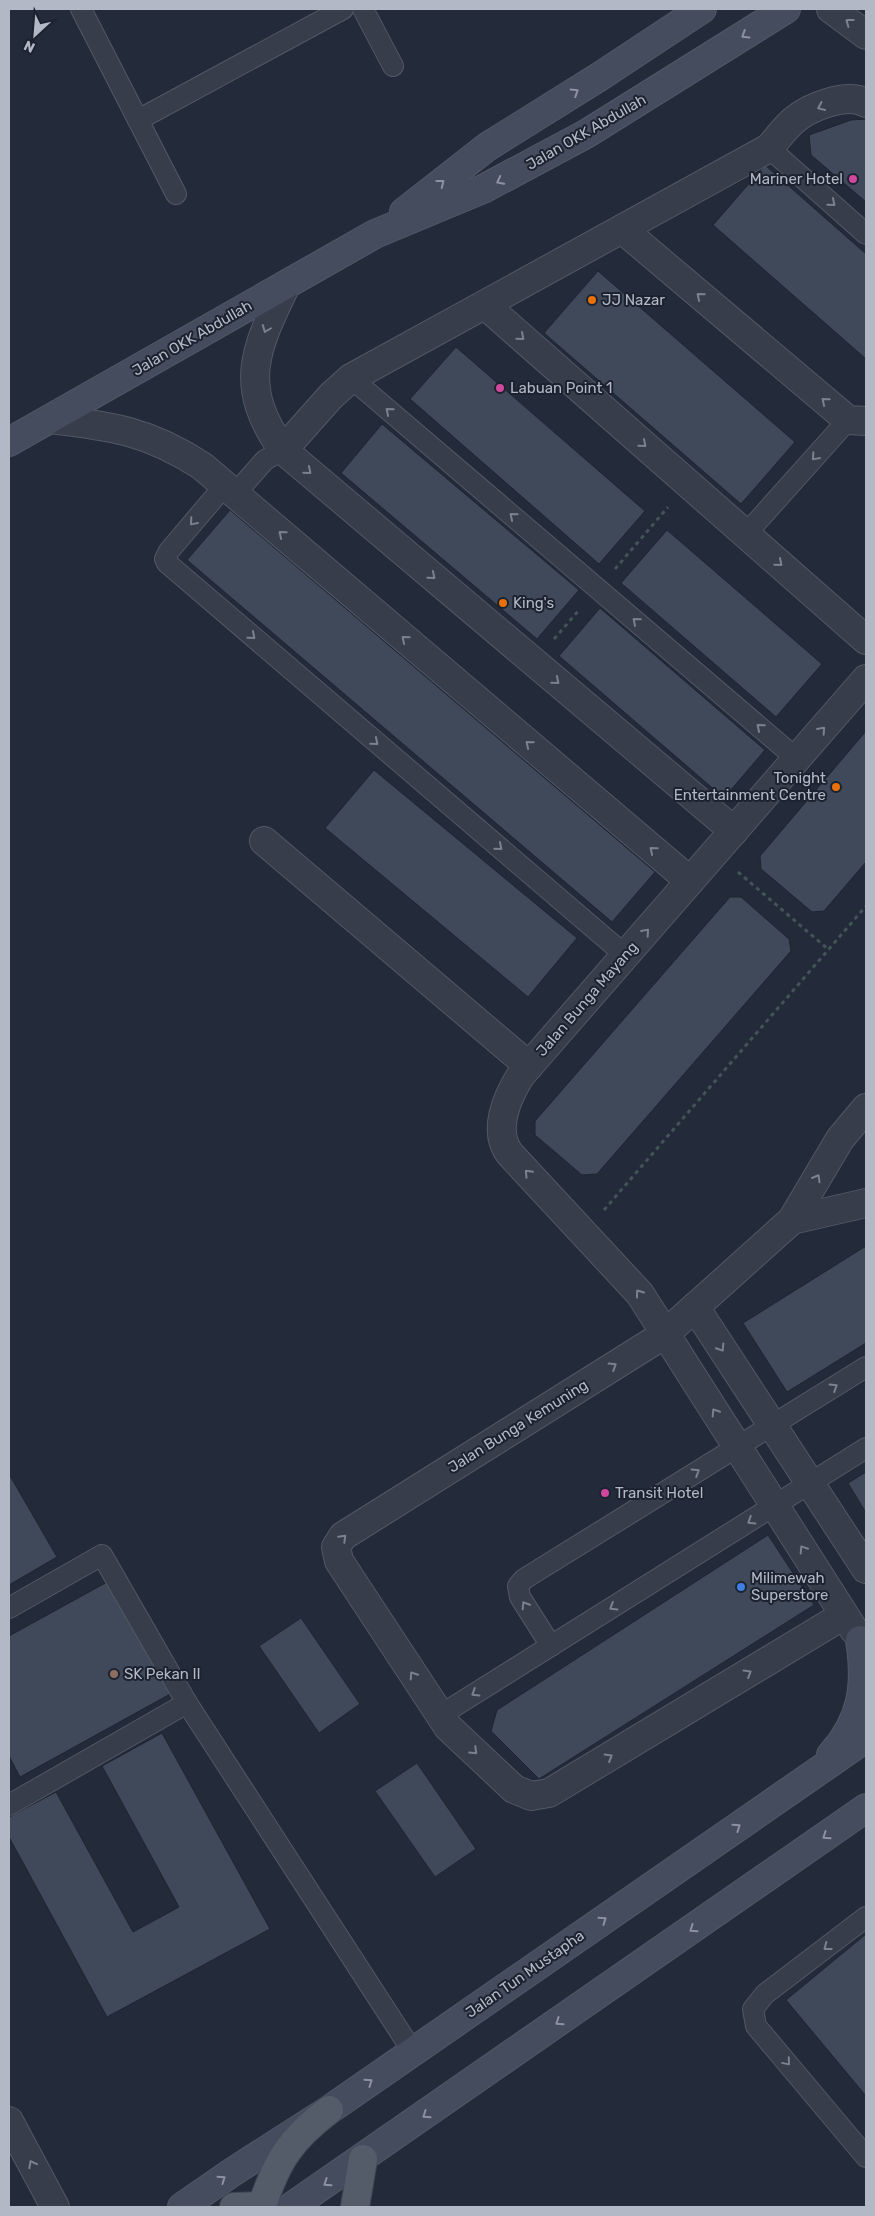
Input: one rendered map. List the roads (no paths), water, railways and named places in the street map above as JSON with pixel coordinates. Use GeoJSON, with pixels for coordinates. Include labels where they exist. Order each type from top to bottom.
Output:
{"type":"FeatureCollection","features":[{"type":"Feature","properties":{"kind":"main road","name":"Jalan OKK Abdullah"},"geometry":{"type":"LineString","coordinates":[[9,442],[375,234],[483,189],[586,134],[786,9]]}},
{"type":"Feature","properties":{"kind":"main road","name":"Jalan OKK Abdullah"},"geometry":{"type":"LineString","coordinates":[[375,234],[487,147],[599,77],[696,11]]}},
{"type":"Feature","properties":{"kind":"main road"},"geometry":{"type":"LineString","coordinates":[[805,1780],[840,1746],[852,1724],[861,1698],[865,1672],[863,1644]]}},
{"type":"Feature","properties":{"kind":"main road","name":"Jalan Tun Mustapha"},"geometry":{"type":"LineString","coordinates":[[182,2207],[329,2110],[866,1738]]}},
{"type":"Feature","properties":{"kind":"main road"},"geometry":{"type":"LineString","coordinates":[[291,2207],[363,2159],[866,1808]]}},
{"type":"Feature","properties":{"kind":"main road"},"geometry":{"type":"LineString","coordinates":[[234,2207],[262,2206],[278,2165],[290,2146],[304,2129],[329,2110]]}},
{"type":"Feature","properties":{"kind":"main road"},"geometry":{"type":"LineString","coordinates":[[355,2207],[363,2159]]}},
{"type":"Feature","properties":{"kind":"street"},"geometry":{"type":"LineString","coordinates":[[831,9],[866,35]]}},
{"type":"Feature","properties":{"kind":"street"},"geometry":{"type":"LineString","coordinates":[[284,450],[331,396],[351,378],[769,148],[799,116],[838,98],[853,97],[866,103]]}},
{"type":"Feature","properties":{"kind":"street"},"geometry":{"type":"LineString","coordinates":[[622,229],[857,420]]}},
{"type":"Feature","properties":{"kind":"street"},"geometry":{"type":"LineString","coordinates":[[286,285],[266,326],[259,349],[254,383],[259,408],[268,428],[284,450],[734,831]]}},
{"type":"Feature","properties":{"kind":"street"},"geometry":{"type":"LineString","coordinates":[[485,304],[866,640]]}},
{"type":"Feature","properties":{"kind":"street"},"geometry":{"type":"LineString","coordinates":[[50,419],[99,425],[139,433],[175,448],[202,466],[690,882]]}},
{"type":"Feature","properties":{"kind":"street","name":"Jalan Bunga Mayang"},"geometry":{"type":"LineString","coordinates":[[863,1644],[738,1446],[631,1283],[510,1154],[502,1141],[501,1126],[512,1088],[529,1066],[866,679]]}},
{"type":"Feature","properties":{"kind":"street"},"geometry":{"type":"LineString","coordinates":[[264,841],[529,1066]]}},
{"type":"Feature","properties":{"kind":"street"},"geometry":{"type":"LineString","coordinates":[[792,1220],[840,1139],[866,1108]]}},
{"type":"Feature","properties":{"kind":"street","name":"Jalan Bunga Kemuning"},"geometry":{"type":"LineString","coordinates":[[439,1716],[339,1561],[336,1554],[338,1541],[665,1334],[792,1220],[866,1203]]}},
{"type":"Feature","properties":{"kind":"street"},"geometry":{"type":"LineString","coordinates":[[695,1307],[866,1569]]}},
{"type":"Feature","properties":{"kind":"street"},"geometry":{"type":"LineString","coordinates":[[439,1716],[514,1789],[531,1796],[540,1796],[549,1793],[844,1615]]}},
{"type":"Feature","properties":{"kind":"street"},"geometry":{"type":"LineString","coordinates":[[9,2121],[55,2207]]}},
{"type":"Feature","properties":{"kind":"lane"},"geometry":{"type":"LineString","coordinates":[[81,9],[176,194]]}},
{"type":"Feature","properties":{"kind":"lane"},"geometry":{"type":"LineString","coordinates":[[138,120],[343,9]]}},
{"type":"Feature","properties":{"kind":"lane"},"geometry":{"type":"LineString","coordinates":[[363,9],[393,66]]}},
{"type":"Feature","properties":{"kind":"lane"},"geometry":{"type":"LineString","coordinates":[[769,148],[866,234]]}},
{"type":"Feature","properties":{"kind":"lane"},"geometry":{"type":"LineString","coordinates":[[351,378],[797,759]]}},
{"type":"Feature","properties":{"kind":"lane"},"geometry":{"type":"LineString","coordinates":[[746,534],[857,420]]}},
{"type":"Feature","properties":{"kind":"lane"},"geometry":{"type":"LineString","coordinates":[[284,450],[265,460],[230,490],[169,551],[166,559],[167,563],[625,955]]}},
{"type":"Feature","properties":{"kind":"lane"},"geometry":{"type":"LineString","coordinates":[[551,1646],[520,1597],[518,1586],[521,1582],[866,1367]]}},
{"type":"Feature","properties":{"kind":"lane"},"geometry":{"type":"LineString","coordinates":[[439,1716],[866,1448]]}},
{"type":"Feature","properties":{"kind":"lane"},"geometry":{"type":"LineString","coordinates":[[9,1608],[102,1555],[187,1704],[413,2052]]}},
{"type":"Feature","properties":{"kind":"lane"},"geometry":{"type":"LineString","coordinates":[[9,1805],[187,1704]]}},
{"type":"Feature","properties":{"kind":"lane"},"geometry":{"type":"LineString","coordinates":[[866,1917],[765,1994],[753,2009],[756,2026],[866,2157]]}},
{"type":"Feature","properties":{"kind":"place","name":"Mariner Hotel"},"geometry":{"type":"Point","coordinates":[853,179]}},
{"type":"Feature","properties":{"kind":"place","name":"JJ Nazar"},"geometry":{"type":"Point","coordinates":[592,300]}},
{"type":"Feature","properties":{"kind":"place","name":"Labuan Point 1"},"geometry":{"type":"Point","coordinates":[500,388]}},
{"type":"Feature","properties":{"kind":"place","name":"King's"},"geometry":{"type":"Point","coordinates":[503,603]}},
{"type":"Feature","properties":{"kind":"place","name":"Tonight Entertainment Centre"},"geometry":{"type":"Point","coordinates":[836,787]}},
{"type":"Feature","properties":{"kind":"place","name":"Transit Hotel"},"geometry":{"type":"Point","coordinates":[605,1493]}},
{"type":"Feature","properties":{"kind":"place","name":"Milimewah Superstore"},"geometry":{"type":"Point","coordinates":[741,1587]}},
{"type":"Feature","properties":{"kind":"place","name":"SK Pekan II"},"geometry":{"type":"Point","coordinates":[114,1674]}}]}
